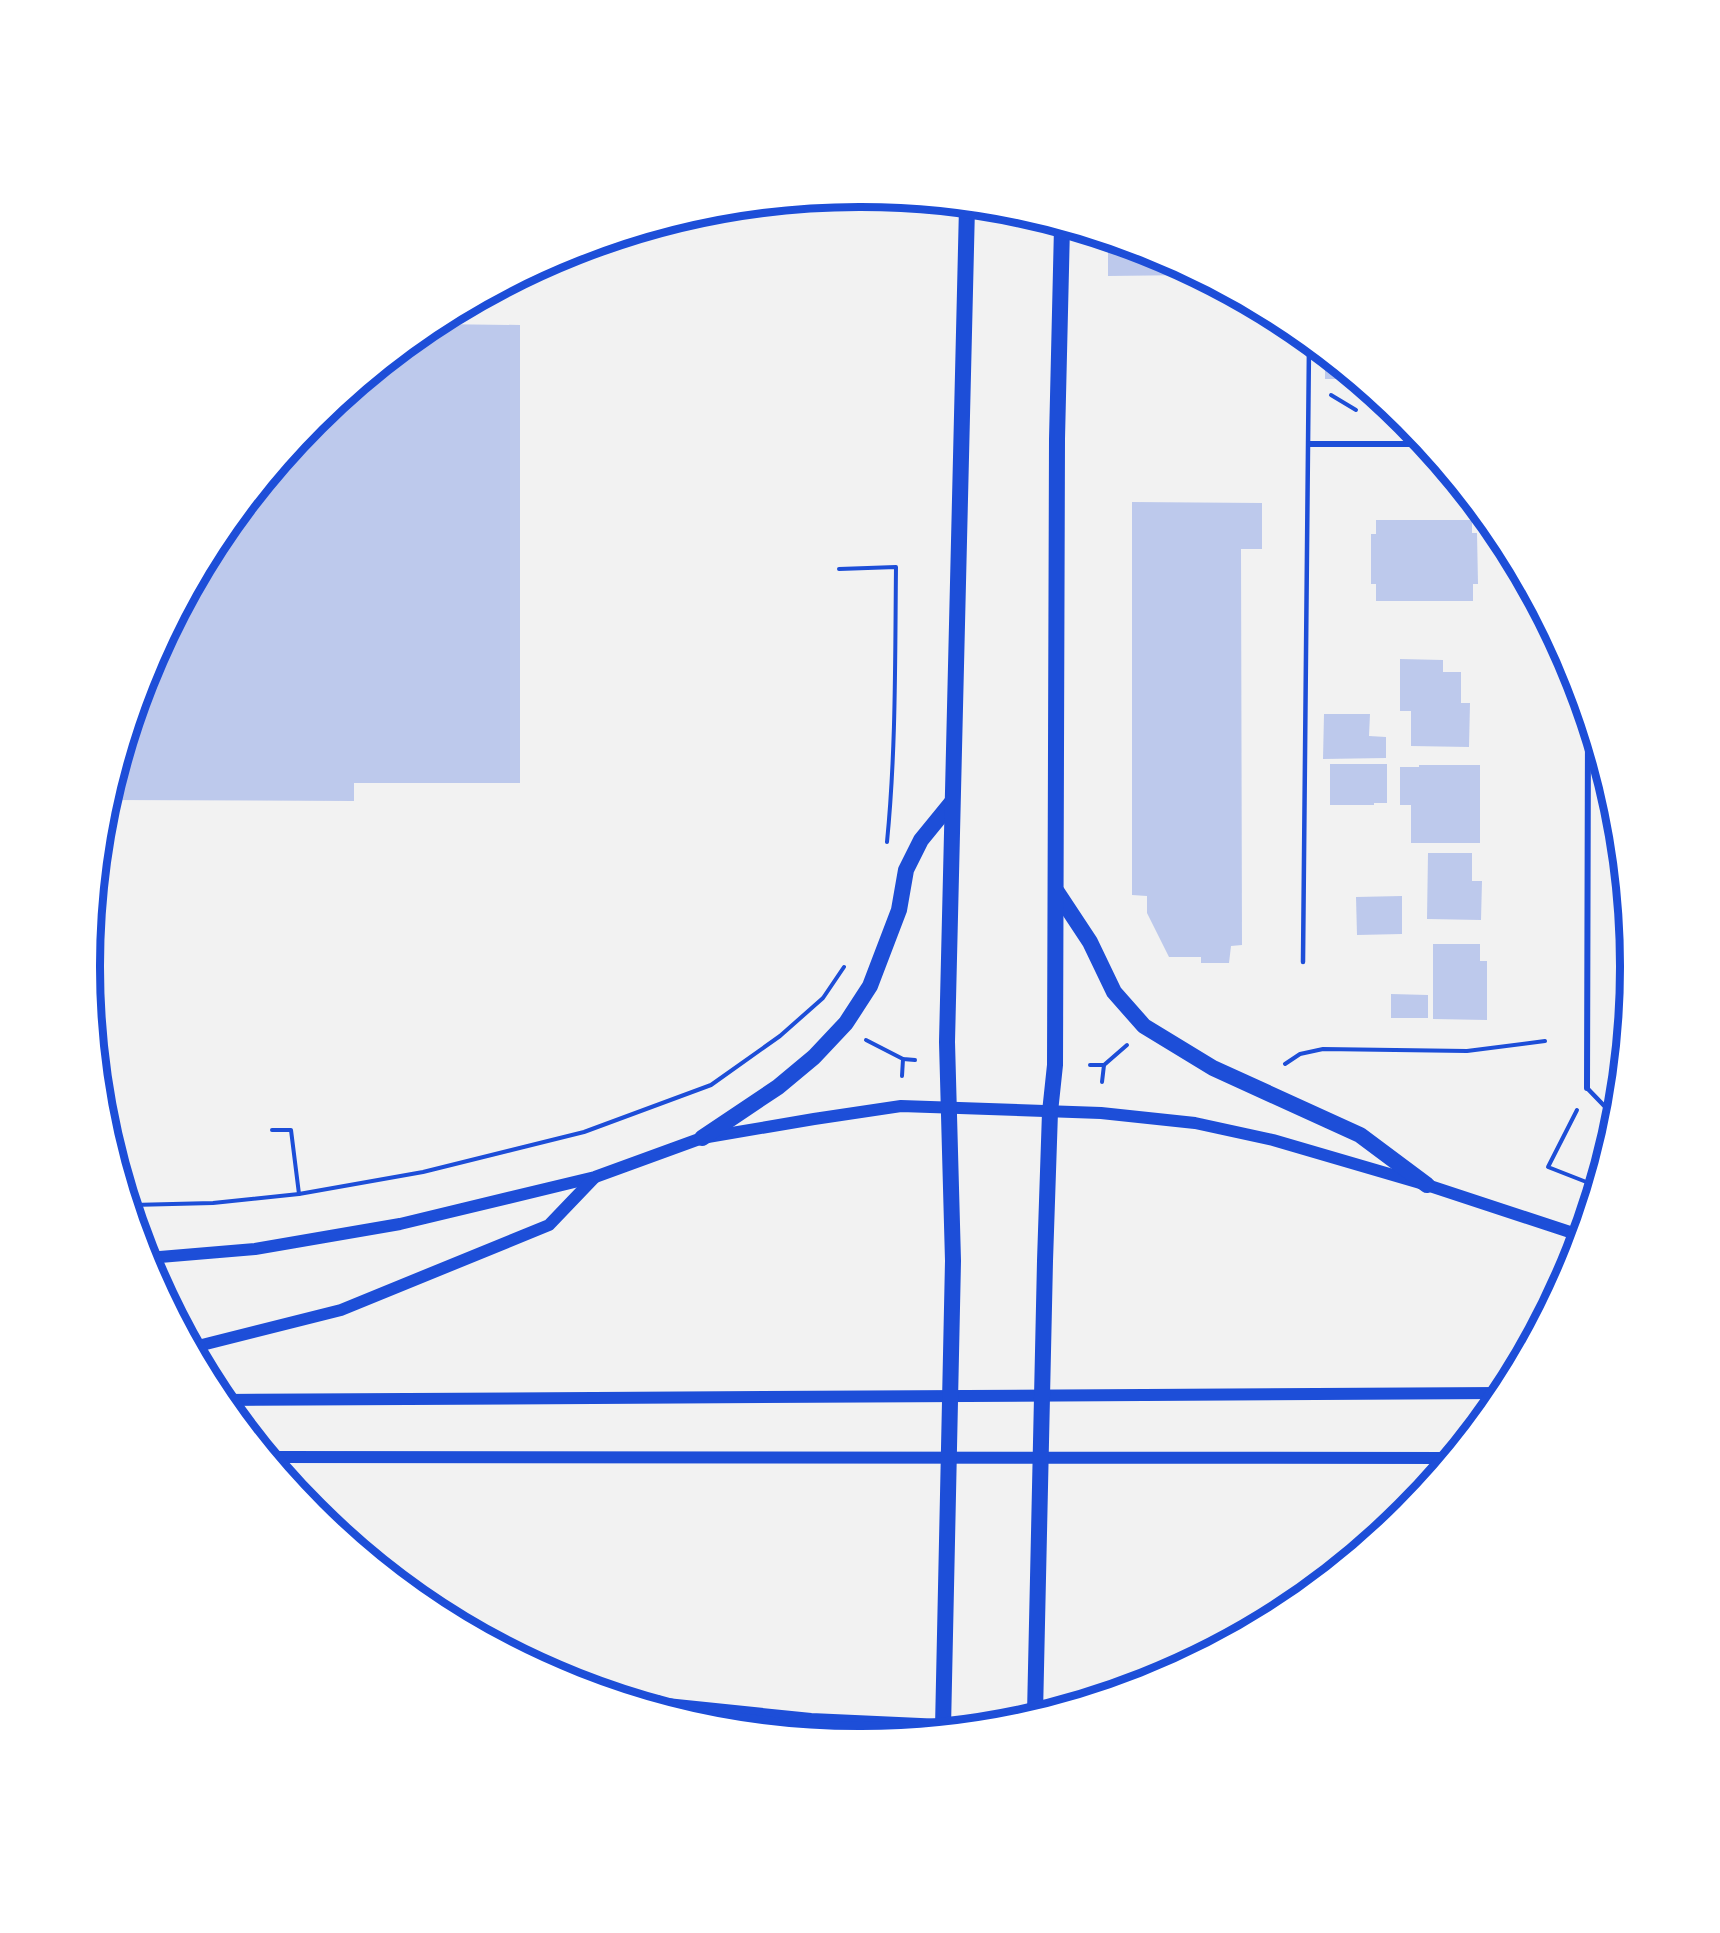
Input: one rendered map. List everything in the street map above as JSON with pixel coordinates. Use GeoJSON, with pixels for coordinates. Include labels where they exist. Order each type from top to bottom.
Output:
{"type":"FeatureCollection","features":[{"type":"Feature","properties":{"kind":"highway"},"geometry":{"type":"LineString","coordinates":[[943,1721],[953,1261],[947,1042],[967,214]]}},
{"type":"Feature","properties":{"kind":"highway"},"geometry":{"type":"LineString","coordinates":[[1035,1705],[1045,1261],[1050,1112],[1055,1065],[1057,438],[1062,234]]}},
{"type":"Feature","properties":{"kind":"highway"},"geometry":{"type":"LineString","coordinates":[[702,1138],[778,1087],[814,1057],[846,1023],[870,986],[899,910],[906,870],[921,840],[952,802]]}},
{"type":"Feature","properties":{"kind":"highway"},"geometry":{"type":"LineString","coordinates":[[1057,892],[1090,942],[1114,992],[1144,1026],[1213,1068],[1360,1135],[1427,1185]]}},
{"type":"Feature","properties":{"kind":"main road"},"geometry":{"type":"LineString","coordinates":[[158,1257],[255,1249],[400,1224],[595,1177],[702,1138],[902,1106],[1101,1113],[1195,1123],[1273,1140],[1427,1185],[1571,1232]]}},
{"type":"Feature","properties":{"kind":"main road"},"geometry":{"type":"LineString","coordinates":[[202,1345],[341,1310],[549,1225],[595,1177]]}},
{"type":"Feature","properties":{"kind":"main road"},"geometry":{"type":"LineString","coordinates":[[236,1400],[1488,1393]]}},
{"type":"Feature","properties":{"kind":"main road"},"geometry":{"type":"LineString","coordinates":[[281,1457],[1439,1458]]}},
{"type":"Feature","properties":{"kind":"main road"},"geometry":{"type":"LineString","coordinates":[[708,1710],[811,1719],[911,1724]]}},
{"type":"Feature","properties":{"kind":"street"},"geometry":{"type":"LineString","coordinates":[[1309,444],[1411,444]]}},
{"type":"Feature","properties":{"kind":"street"},"geometry":{"type":"LineString","coordinates":[[1587,1088],[1588,751]]}},
{"type":"Feature","properties":{"kind":"lane"},"geometry":{"type":"LineString","coordinates":[[1302,962],[1309,355]]}},
{"type":"Feature","properties":{"kind":"lane"},"geometry":{"type":"LineString","coordinates":[[1587,1088],[1606,1108]]}},
{"type":"Feature","properties":{"kind":"path"},"geometry":{"type":"LineString","coordinates":[[839,569],[896,567],[894,719],[887,843]]}},
{"type":"Feature","properties":{"kind":"path"},"geometry":{"type":"LineString","coordinates":[[139,1205],[213,1203],[299,1194],[423,1172],[584,1132],[711,1085],[780,1036],[823,998],[846,964]]}},
{"type":"Feature","properties":{"kind":"path"},"geometry":{"type":"LineString","coordinates":[[861,1037],[903,1059],[915,1060]]}},
{"type":"Feature","properties":{"kind":"path"},"geometry":{"type":"LineString","coordinates":[[1090,1065],[1104,1065],[1134,1039]]}},
{"type":"Feature","properties":{"kind":"path"},"geometry":{"type":"LineString","coordinates":[[1285,1064],[1300,1054],[1323,1049],[1467,1051],[1545,1041]]}},
{"type":"Feature","properties":{"kind":"path"},"geometry":{"type":"LineString","coordinates":[[902,1076],[903,1059]]}},
{"type":"Feature","properties":{"kind":"path"},"geometry":{"type":"LineString","coordinates":[[1102,1082],[1104,1065]]}},
{"type":"Feature","properties":{"kind":"path"},"geometry":{"type":"LineString","coordinates":[[272,1130],[291,1130],[299,1194]]}},
{"type":"Feature","properties":{"kind":"path"},"geometry":{"type":"LineString","coordinates":[[1566,1131],[1548,1167],[1588,1183]]}},
{"type":"Feature","properties":{"kind":"building"},"geometry":{"type":"Polygon","coordinates":[[[1108,249],[1174,275],[1108,276],[1108,249]]]}},
{"type":"Feature","properties":{"kind":"building"},"geometry":{"type":"Polygon","coordinates":[[[455,324],[520,325],[520,783],[354,783],[354,801],[119,800],[141,722],[158,676],[179,631],[228,545],[257,504],[289,466],[359,395],[398,364],[455,324]]]}},
{"type":"Feature","properties":{"kind":"building"},"geometry":{"type":"Polygon","coordinates":[[[1325,366],[1341,379],[1325,379],[1325,366]]]}},
{"type":"Feature","properties":{"kind":"building"},"geometry":{"type":"Polygon","coordinates":[[[1132,502],[1262,503],[1262,549],[1241,549],[1242,945],[1231,946],[1229,963],[1201,963],[1201,957],[1169,957],[1147,913],[1147,896],[1132,895],[1132,502]]]}},
{"type":"Feature","properties":{"kind":"building"},"geometry":{"type":"Polygon","coordinates":[[[1376,520],[1472,520],[1472,533],[1477,533],[1478,584],[1473,584],[1473,601],[1376,601],[1376,584],[1371,584],[1371,534],[1376,534],[1376,520]]]}},
{"type":"Feature","properties":{"kind":"building"},"geometry":{"type":"Polygon","coordinates":[[[1400,659],[1443,660],[1443,672],[1461,672],[1461,703],[1470,703],[1469,747],[1411,746],[1411,711],[1400,711],[1400,659]]]}},
{"type":"Feature","properties":{"kind":"building"},"geometry":{"type":"Polygon","coordinates":[[[1324,714],[1370,714],[1369,736],[1386,737],[1386,758],[1323,759],[1324,714]]]}},
{"type":"Feature","properties":{"kind":"building"},"geometry":{"type":"Polygon","coordinates":[[[1330,764],[1387,764],[1387,803],[1330,805],[1330,764]]]}},
{"type":"Feature","properties":{"kind":"building"},"geometry":{"type":"Polygon","coordinates":[[[1419,765],[1480,765],[1480,843],[1411,843],[1411,805],[1400,805],[1400,767],[1419,767],[1419,765]]]}},
{"type":"Feature","properties":{"kind":"building"},"geometry":{"type":"Polygon","coordinates":[[[1428,853],[1472,853],[1472,881],[1482,881],[1481,920],[1427,919],[1428,853]]]}},
{"type":"Feature","properties":{"kind":"building"},"geometry":{"type":"Polygon","coordinates":[[[1402,896],[1402,934],[1357,935],[1356,897],[1402,896]]]}},
{"type":"Feature","properties":{"kind":"building"},"geometry":{"type":"Polygon","coordinates":[[[1433,944],[1480,944],[1480,961],[1487,961],[1487,1020],[1433,1019],[1433,944]]]}},
{"type":"Feature","properties":{"kind":"building"},"geometry":{"type":"Polygon","coordinates":[[[1391,994],[1428,995],[1428,1018],[1391,1018],[1391,994]]]}}]}
